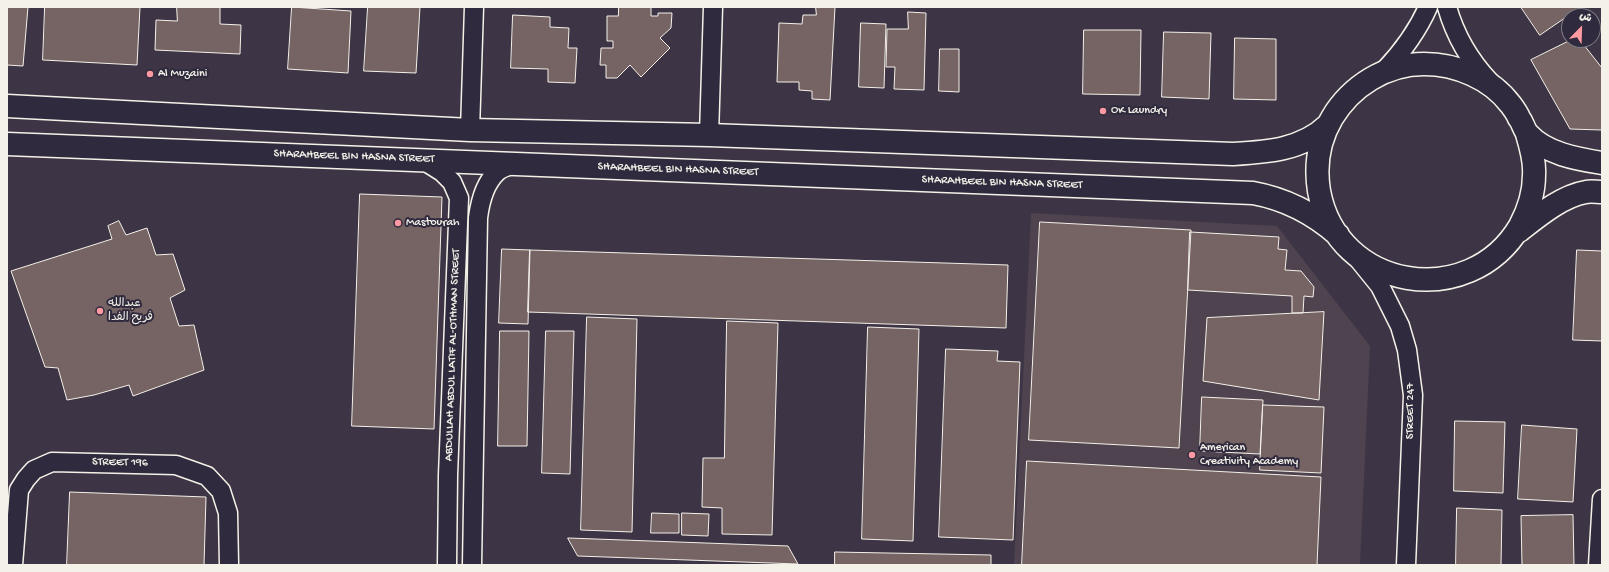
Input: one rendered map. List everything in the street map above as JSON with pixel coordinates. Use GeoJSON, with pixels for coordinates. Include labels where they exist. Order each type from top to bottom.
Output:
{"type":"FeatureCollection","features":[{"type":"Feature","properties":{"kind":"street"},"geometry":{"type":"LineString","coordinates":[[470,130],[474,7]]}},
{"type":"Feature","properties":{"kind":"street"},"geometry":{"type":"LineString","coordinates":[[709,136],[713,7]]}},
{"type":"Feature","properties":{"kind":"street"},"geometry":{"type":"LineString","coordinates":[[1383,72],[1398,57],[1411,40],[1428,7]]}},
{"type":"Feature","properties":{"kind":"street"},"geometry":{"type":"LineString","coordinates":[[1447,7],[1464,47],[1485,77],[1516,113],[1527,134],[1533,155],[1534,176],[1532,197],[1525,217],[1514,236]]}},
{"type":"Feature","properties":{"kind":"street"},"geometry":{"type":"LineString","coordinates":[[1344,242],[1328,219],[1321,201],[1318,182],[1318,162],[1321,144],[1328,125],[1338,109],[1351,94],[1366,81],[1383,72],[1403,66],[1423,64],[1443,65],[1462,70],[1481,79],[1497,90]]}},
{"type":"Feature","properties":{"kind":"street"},"geometry":{"type":"LineString","coordinates":[[7,106],[470,130],[709,136],[1233,154],[1259,153],[1292,146],[1314,137],[1328,125]]}},
{"type":"Feature","properties":{"kind":"street"},"geometry":{"type":"LineString","coordinates":[[1527,134],[1544,147],[1579,160],[1602,163]]}},
{"type":"Feature","properties":{"kind":"street","name":"SHARAHBEEL BIN HASNA STREET"},"geometry":{"type":"LineString","coordinates":[[7,144],[1253,194],[1266,196],[1294,205],[1315,217],[1365,262],[1387,273],[1417,280],[1435,280],[1454,277],[1471,271],[1488,262],[1502,250],[1514,236]]}},
{"type":"Feature","properties":{"kind":"street","name":"ABDULLAH ABDUL LATIF AL-OTHMAN STREET"},"geometry":{"type":"LineString","coordinates":[[423,160],[442,172],[452,182],[459,198],[448,475],[447,565]]}},
{"type":"Feature","properties":{"kind":"street","name":"ABDULLAH ABDUL LATIF AL-OTHMAN STREET"},"geometry":{"type":"LineString","coordinates":[[472,565],[478,218],[480,200],[487,186],[497,172],[514,164]]}},
{"type":"Feature","properties":{"kind":"street"},"geometry":{"type":"LineString","coordinates":[[1514,236],[1546,210],[1564,200],[1586,192],[1602,192]]}},
{"type":"Feature","properties":{"kind":"street","name":"STREET 247"},"geometry":{"type":"LineString","coordinates":[[1344,242],[1380,286],[1400,326],[1407,350],[1413,395],[1406,565]]}},
{"type":"Feature","properties":{"kind":"street","name":"STREET 196"},"geometry":{"type":"LineString","coordinates":[[11,562],[19,490],[34,470],[52,462],[176,465],[207,476],[222,491],[228,513],[229,565]]}},
{"type":"Feature","properties":{"kind":"street"},"geometry":{"type":"LineString","coordinates":[[1598,565],[1602,499]]}},
{"type":"Feature","properties":{"kind":"shaded area","name":"American Creativity Academy"},"geometry":{"type":"Polygon","coordinates":[[[1031,213],[1277,226],[1370,346],[1360,565],[1014,565],[1031,213]]]}},
{"type":"Feature","properties":{"kind":"building"},"geometry":{"type":"Polygon","coordinates":[[[7,7],[28,7],[23,66],[7,65],[7,7]]]}},
{"type":"Feature","properties":{"kind":"building"},"geometry":{"type":"Polygon","coordinates":[[[45,7],[140,7],[137,65],[43,60],[45,7]]]}},
{"type":"Feature","properties":{"kind":"building"},"geometry":{"type":"Polygon","coordinates":[[[177,7],[220,7],[220,24],[241,25],[240,54],[155,50],[156,20],[177,21],[177,7]]]}},
{"type":"Feature","properties":{"kind":"building"},"geometry":{"type":"Polygon","coordinates":[[[292,7],[351,11],[348,73],[288,69],[292,7]]]}},
{"type":"Feature","properties":{"kind":"building"},"geometry":{"type":"Polygon","coordinates":[[[368,7],[420,7],[416,73],[364,71],[368,7]]]}},
{"type":"Feature","properties":{"kind":"building"},"geometry":{"type":"Polygon","coordinates":[[[619,7],[651,7],[651,16],[658,16],[658,13],[672,13],[671,28],[660,38],[670,48],[641,77],[630,65],[617,78],[606,78],[606,65],[600,65],[601,48],[613,48],[613,41],[607,41],[607,16],[618,16],[619,7]]]}},
{"type":"Feature","properties":{"kind":"building"},"geometry":{"type":"Polygon","coordinates":[[[816,7],[835,7],[830,100],[812,99],[812,91],[799,90],[799,82],[777,82],[779,23],[802,24],[803,15],[816,15],[816,7]]]}},
{"type":"Feature","properties":{"kind":"building"},"geometry":{"type":"Polygon","coordinates":[[[1521,7],[1581,7],[1561,8],[1561,21],[1540,35],[1521,7]]]}},
{"type":"Feature","properties":{"kind":"building"},"geometry":{"type":"Polygon","coordinates":[[[908,12],[926,13],[924,90],[894,89],[895,67],[886,67],[887,29],[908,29],[908,12]]]}},
{"type":"Feature","properties":{"kind":"building"},"geometry":{"type":"Polygon","coordinates":[[[513,15],[550,17],[550,27],[569,28],[568,48],[577,48],[575,83],[548,82],[548,69],[511,68],[513,15]]]}},
{"type":"Feature","properties":{"kind":"building"},"geometry":{"type":"Polygon","coordinates":[[[861,23],[886,24],[884,88],[859,87],[861,23]]]}},
{"type":"Feature","properties":{"kind":"building"},"geometry":{"type":"Polygon","coordinates":[[[1084,30],[1141,30],[1140,95],[1083,94],[1084,30]]]}},
{"type":"Feature","properties":{"kind":"building"},"geometry":{"type":"Polygon","coordinates":[[[1164,32],[1211,33],[1209,99],[1162,97],[1164,32]]]}},
{"type":"Feature","properties":{"kind":"building"},"geometry":{"type":"Polygon","coordinates":[[[1235,38],[1276,39],[1276,100],[1234,99],[1235,38]]]}},
{"type":"Feature","properties":{"kind":"building"},"geometry":{"type":"Polygon","coordinates":[[[1561,45],[1561,48],[1586,48],[1602,68],[1602,130],[1570,129],[1531,60],[1561,45]]]}},
{"type":"Feature","properties":{"kind":"building"},"geometry":{"type":"Polygon","coordinates":[[[940,49],[959,49],[959,92],[939,91],[940,49]]]}},
{"type":"Feature","properties":{"kind":"building"},"geometry":{"type":"Polygon","coordinates":[[[360,194],[442,197],[434,429],[352,426],[360,194]]]}},
{"type":"Feature","properties":{"kind":"building","name":"عبدالله فريح الفدا"},"geometry":{"type":"Polygon","coordinates":[[[119,221],[126,235],[147,228],[156,255],[173,254],[185,290],[170,298],[179,326],[194,325],[204,370],[133,396],[129,385],[94,395],[67,400],[58,368],[45,367],[11,271],[112,239],[108,226],[119,221]]]}},
{"type":"Feature","properties":{"kind":"building"},"geometry":{"type":"Polygon","coordinates":[[[1040,222],[1191,230],[1179,448],[1029,440],[1040,222]]]}},
{"type":"Feature","properties":{"kind":"building"},"geometry":{"type":"Polygon","coordinates":[[[1190,232],[1279,237],[1278,249],[1287,250],[1285,270],[1301,271],[1314,287],[1313,297],[1304,296],[1303,313],[1292,313],[1292,296],[1188,290],[1190,232]]]}},
{"type":"Feature","properties":{"kind":"building"},"geometry":{"type":"Polygon","coordinates":[[[502,249],[530,250],[528,324],[499,323],[502,249]]]}},
{"type":"Feature","properties":{"kind":"building"},"geometry":{"type":"Polygon","coordinates":[[[530,250],[1008,265],[1006,328],[528,312],[530,250]]]}},
{"type":"Feature","properties":{"kind":"building"},"geometry":{"type":"Polygon","coordinates":[[[1577,250],[1602,251],[1602,341],[1573,340],[1577,250]]]}},
{"type":"Feature","properties":{"kind":"building"},"geometry":{"type":"Polygon","coordinates":[[[1324,312],[1319,400],[1203,381],[1207,318],[1324,312]]]}},
{"type":"Feature","properties":{"kind":"building"},"geometry":{"type":"Polygon","coordinates":[[[587,317],[637,319],[632,532],[581,530],[587,317]]]}},
{"type":"Feature","properties":{"kind":"building"},"geometry":{"type":"Polygon","coordinates":[[[727,321],[778,323],[772,535],[722,534],[722,508],[702,507],[703,458],[724,458],[727,321]]]}},
{"type":"Feature","properties":{"kind":"building"},"geometry":{"type":"Polygon","coordinates":[[[868,327],[919,329],[913,541],[862,539],[868,327]]]}},
{"type":"Feature","properties":{"kind":"building"},"geometry":{"type":"Polygon","coordinates":[[[500,331],[529,331],[527,446],[498,446],[500,331]]]}},
{"type":"Feature","properties":{"kind":"building"},"geometry":{"type":"Polygon","coordinates":[[[546,331],[574,331],[570,474],[542,473],[546,331]]]}},
{"type":"Feature","properties":{"kind":"building"},"geometry":{"type":"Polygon","coordinates":[[[946,349],[998,351],[997,361],[1020,362],[1013,540],[939,537],[946,349]]]}},
{"type":"Feature","properties":{"kind":"building"},"geometry":{"type":"Polygon","coordinates":[[[1202,397],[1263,400],[1260,454],[1200,451],[1202,397]]]}},
{"type":"Feature","properties":{"kind":"building"},"geometry":{"type":"Polygon","coordinates":[[[1263,405],[1324,407],[1321,473],[1260,470],[1263,405]]]}},
{"type":"Feature","properties":{"kind":"building"},"geometry":{"type":"Polygon","coordinates":[[[1455,421],[1505,422],[1503,493],[1454,491],[1455,421]]]}},
{"type":"Feature","properties":{"kind":"building"},"geometry":{"type":"Polygon","coordinates":[[[1522,425],[1577,429],[1573,502],[1518,499],[1522,425]]]}},
{"type":"Feature","properties":{"kind":"building"},"geometry":{"type":"Polygon","coordinates":[[[1027,461],[1321,477],[1317,565],[1022,565],[1027,461]]]}},
{"type":"Feature","properties":{"kind":"building"},"geometry":{"type":"Polygon","coordinates":[[[70,492],[206,497],[204,565],[67,565],[70,492]]]}},
{"type":"Feature","properties":{"kind":"building"},"geometry":{"type":"Polygon","coordinates":[[[1457,508],[1502,510],[1501,565],[1456,565],[1457,508]]]}},
{"type":"Feature","properties":{"kind":"building"},"geometry":{"type":"Polygon","coordinates":[[[652,513],[679,514],[679,533],[651,533],[652,513]]]}},
{"type":"Feature","properties":{"kind":"building"},"geometry":{"type":"Polygon","coordinates":[[[682,513],[709,514],[708,536],[682,535],[682,513]]]}},
{"type":"Feature","properties":{"kind":"building"},"geometry":{"type":"Polygon","coordinates":[[[1573,515],[1574,565],[1522,565],[1521,516],[1573,515]]]}},
{"type":"Feature","properties":{"kind":"building"},"geometry":{"type":"Polygon","coordinates":[[[568,538],[788,546],[798,564],[578,556],[568,538]]]}},
{"type":"Feature","properties":{"kind":"building"},"geometry":{"type":"Polygon","coordinates":[[[835,552],[991,555],[991,565],[835,565],[835,552]]]}},
{"type":"Feature","properties":{"kind":"place","name":"Al Muzaini"},"geometry":{"type":"Point","coordinates":[150,74]}},
{"type":"Feature","properties":{"kind":"place","name":"OK Laundry"},"geometry":{"type":"Point","coordinates":[1103,111]}},
{"type":"Feature","properties":{"kind":"place","name":"Mastourah"},"geometry":{"type":"Point","coordinates":[398,223]}},
{"type":"Feature","properties":{"kind":"place","name":"عبدالله فريح الفدا"},"geometry":{"type":"Point","coordinates":[100,311]}},
{"type":"Feature","properties":{"kind":"place","name":"American Creativity Academy"},"geometry":{"type":"Point","coordinates":[1192,455]}}]}
